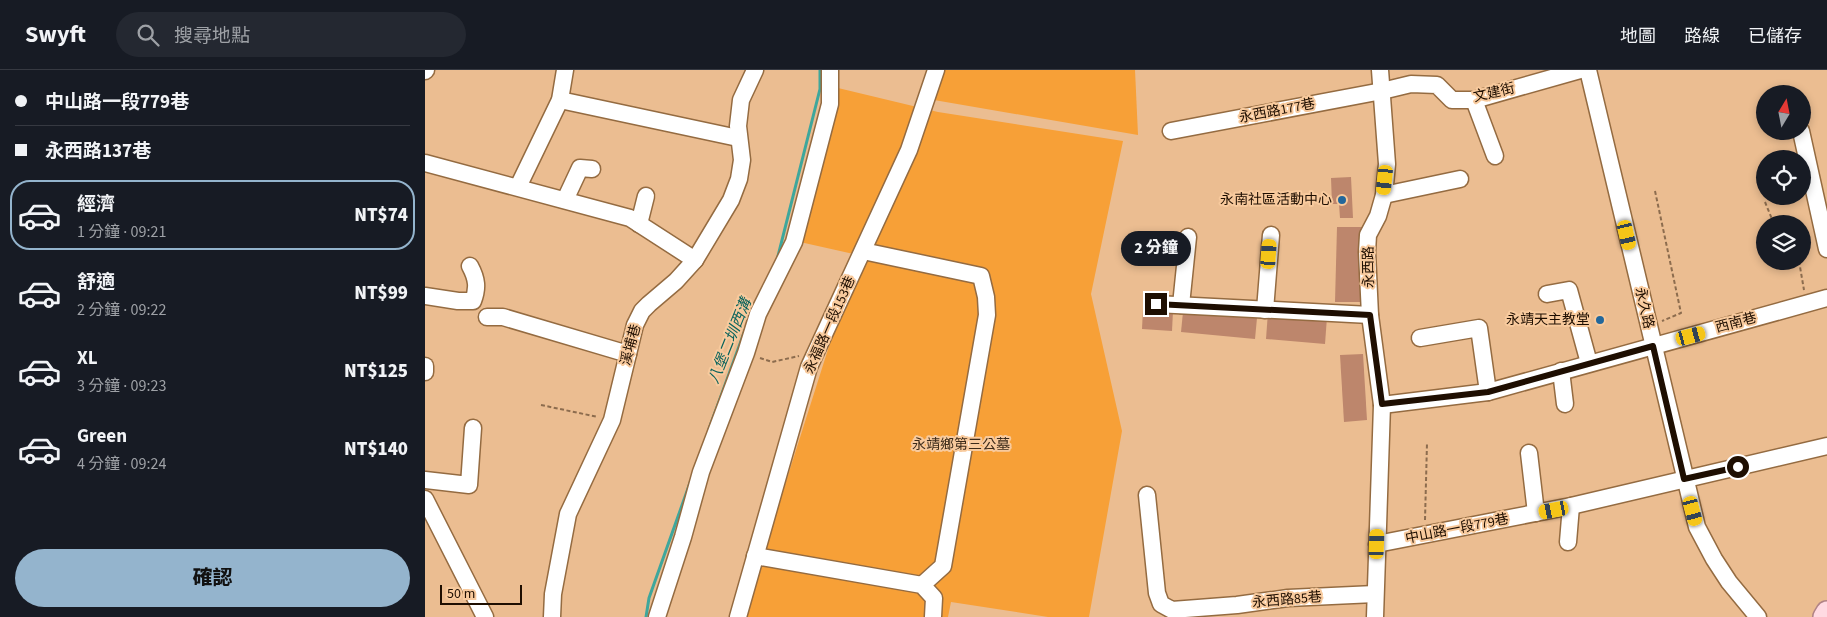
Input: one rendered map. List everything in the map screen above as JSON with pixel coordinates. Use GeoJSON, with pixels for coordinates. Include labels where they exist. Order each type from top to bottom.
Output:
{"type":"FeatureCollection","features":[{"type":"Feature","properties":{"kind":"main road"},"geometry":{"type":"LineString","coordinates":[[1824,617],[1827,612]]}},
{"type":"Feature","properties":{"kind":"street"},"geometry":{"type":"LineString","coordinates":[[518,187],[560,100],[565,70]]}},
{"type":"Feature","properties":{"kind":"street","name":"溪埔巷"},"geometry":{"type":"LineString","coordinates":[[552,617],[553,594],[568,514],[612,420],[635,325],[642,311],[676,281],[695,260],[731,200],[739,179],[742,160],[738,138],[741,100],[755,70]]}},
{"type":"Feature","properties":{"kind":"street"},"geometry":{"type":"LineString","coordinates":[[657,617],[683,538],[701,472],[746,353],[758,314],[794,242],[830,104],[831,70]]}},
{"type":"Feature","properties":{"kind":"street","name":"永福路一段153巷"},"geometry":{"type":"LineString","coordinates":[[738,617],[809,367],[909,150],[936,70]]}},
{"type":"Feature","properties":{"kind":"street","name":"永西路"},"geometry":{"type":"LineString","coordinates":[[1375,617],[1382,404],[1370,315],[1367,252],[1369,236],[1378,216],[1383,195],[1387,164],[1380,70]]}},
{"type":"Feature","properties":{"kind":"street","name":"文建街"},"geometry":{"type":"LineString","coordinates":[[1382,91],[1411,84],[1437,85],[1452,100],[1474,100],[1580,70]]}},
{"type":"Feature","properties":{"kind":"street","name":"永久路"},"geometry":{"type":"LineString","coordinates":[[1588,70],[1684,479],[1697,527],[1729,582],[1758,617]]}},
{"type":"Feature","properties":{"kind":"street","name":"永西路177巷"},"geometry":{"type":"LineString","coordinates":[[1171,131],[1382,91]]}},
{"type":"Feature","properties":{"kind":"street"},"geometry":{"type":"LineString","coordinates":[[560,100],[738,138]]}},
{"type":"Feature","properties":{"kind":"street"},"geometry":{"type":"LineString","coordinates":[[1474,100],[1495,156]]}},
{"type":"Feature","properties":{"kind":"street"},"geometry":{"type":"LineString","coordinates":[[1803,140],[1827,249]]}},
{"type":"Feature","properties":{"kind":"street"},"geometry":{"type":"LineString","coordinates":[[425,163],[630,218],[695,260]]}},
{"type":"Feature","properties":{"kind":"street"},"geometry":{"type":"LineString","coordinates":[[565,200],[580,168],[592,169]]}},
{"type":"Feature","properties":{"kind":"street"},"geometry":{"type":"LineString","coordinates":[[1383,195],[1460,179]]}},
{"type":"Feature","properties":{"kind":"street"},"geometry":{"type":"LineString","coordinates":[[639,224],[646,196]]}},
{"type":"Feature","properties":{"kind":"street"},"geometry":{"type":"LineString","coordinates":[[1265,310],[1271,235]]}},
{"type":"Feature","properties":{"kind":"street"},"geometry":{"type":"LineString","coordinates":[[1181,305],[1188,237]]}},
{"type":"Feature","properties":{"kind":"street"},"geometry":{"type":"LineString","coordinates":[[863,251],[981,276],[986,297],[987,315],[943,566],[922,585]]}},
{"type":"Feature","properties":{"kind":"street"},"geometry":{"type":"LineString","coordinates":[[425,296],[458,301],[473,301],[477,290],[475,276],[470,266]]}},
{"type":"Feature","properties":{"kind":"street"},"geometry":{"type":"LineString","coordinates":[[1547,294],[1569,290],[1589,363]]}},
{"type":"Feature","properties":{"kind":"street","name":"西南巷"},"geometry":{"type":"LineString","coordinates":[[1382,404],[1488,392],[1827,298]]}},
{"type":"Feature","properties":{"kind":"street"},"geometry":{"type":"LineString","coordinates":[[1156,304],[1370,315]]}},
{"type":"Feature","properties":{"kind":"street"},"geometry":{"type":"LineString","coordinates":[[487,317],[503,317],[628,354]]}},
{"type":"Feature","properties":{"kind":"street"},"geometry":{"type":"LineString","coordinates":[[1420,338],[1479,328],[1488,392]]}},
{"type":"Feature","properties":{"kind":"street"},"geometry":{"type":"LineString","coordinates":[[425,366],[425,372]]}},
{"type":"Feature","properties":{"kind":"street"},"geometry":{"type":"LineString","coordinates":[[1561,371],[1565,404]]}},
{"type":"Feature","properties":{"kind":"street"},"geometry":{"type":"LineString","coordinates":[[425,480],[469,485],[473,428]]}},
{"type":"Feature","properties":{"kind":"street","name":"中山路一段779巷"},"geometry":{"type":"LineString","coordinates":[[1377,544],[1571,506],[1827,446]]}},
{"type":"Feature","properties":{"kind":"street"},"geometry":{"type":"LineString","coordinates":[[1529,453],[1536,513]]}},
{"type":"Feature","properties":{"kind":"street","name":"永西路85巷"},"geometry":{"type":"LineString","coordinates":[[1147,495],[1157,593],[1161,604],[1171,614],[1289,598],[1375,594]]}},
{"type":"Feature","properties":{"kind":"street"},"geometry":{"type":"LineString","coordinates":[[425,499],[485,617]]}},
{"type":"Feature","properties":{"kind":"street"},"geometry":{"type":"LineString","coordinates":[[1568,542],[1571,506]]}},
{"type":"Feature","properties":{"kind":"street"},"geometry":{"type":"LineString","coordinates":[[755,556],[922,585],[934,598],[933,617]]}},
{"type":"Feature","properties":{"kind":"path"},"geometry":{"type":"LineString","coordinates":[[1649,327],[1681,312],[1655,191]]}},
{"type":"Feature","properties":{"kind":"path"},"geometry":{"type":"LineString","coordinates":[[1800,270],[1806,304]]}},
{"type":"Feature","properties":{"kind":"path"},"geometry":{"type":"LineString","coordinates":[[746,353],[772,362],[816,353]]}},
{"type":"Feature","properties":{"kind":"path"},"geometry":{"type":"LineString","coordinates":[[541,405],[612,420]]}},
{"type":"Feature","properties":{"kind":"path"},"geometry":{"type":"LineString","coordinates":[[1425,535],[1427,443]]}},
{"type":"Feature","properties":{"kind":"green space"},"geometry":{"type":"Polygon","coordinates":[[[944,70],[1135,70],[1138,135],[934,100],[944,70]]]}},
{"type":"Feature","properties":{"kind":"green space","name":"永靖鄉第三公墓"},"geometry":{"type":"Polygon","coordinates":[[[838,88],[938,112],[1123,141],[1091,294],[1122,431],[1089,617],[1048,617],[951,602],[948,617],[743,617],[858,255],[800,242],[838,88]]]}},
{"type":"Feature","properties":{"kind":"building","name":"永南社區活動中心"},"geometry":{"type":"Polygon","coordinates":[[[1351,177],[1353,218],[1340,218],[1339,204],[1332,204],[1331,178],[1351,177]]]}},
{"type":"Feature","properties":{"kind":"building"},"geometry":{"type":"Polygon","coordinates":[[[1337,227],[1362,227],[1360,302],[1335,302],[1337,227]]]}},
{"type":"Feature","properties":{"kind":"building"},"geometry":{"type":"Polygon","coordinates":[[[1143,309],[1173,311],[1172,331],[1142,329],[1143,309]]]}},
{"type":"Feature","properties":{"kind":"building"},"geometry":{"type":"Polygon","coordinates":[[[1183,312],[1257,318],[1255,339],[1181,332],[1183,312]]]}},
{"type":"Feature","properties":{"kind":"building"},"geometry":{"type":"Polygon","coordinates":[[[1268,312],[1327,317],[1325,344],[1266,339],[1268,312]]]}},
{"type":"Feature","properties":{"kind":"building"},"geometry":{"type":"Polygon","coordinates":[[[1363,354],[1367,420],[1344,422],[1340,355],[1363,354]]]}},
{"type":"Feature","properties":{"kind":"waterway","name":"八堡二圳西溝"},"geometry":{"type":"LineString","coordinates":[[777,260],[820,89],[820,70]]}},
{"type":"Feature","properties":{"kind":"waterway","name":"八堡二圳西溝"},"geometry":{"type":"LineString","coordinates":[[709,429],[745,330]]}},
{"type":"Feature","properties":{"kind":"waterway","name":"八堡二圳西溝"},"geometry":{"type":"LineString","coordinates":[[646,617],[649,598],[691,480]]}},
{"type":"Feature","properties":{"kind":"place","name":"永南社區活動中心"},"geometry":{"type":"Point","coordinates":[1342,200]}},
{"type":"Feature","properties":{"kind":"place","name":"永靖天主教堂"},"geometry":{"type":"Point","coordinates":[1600,320]}},
{"type":"Feature","properties":{"kind":"route"},"geometry":{"type":"LineString","coordinates":[[1156,304],[1370,315],[1382,404],[1488,392],[1653,346],[1684,479],[1738,467]]}}]}
